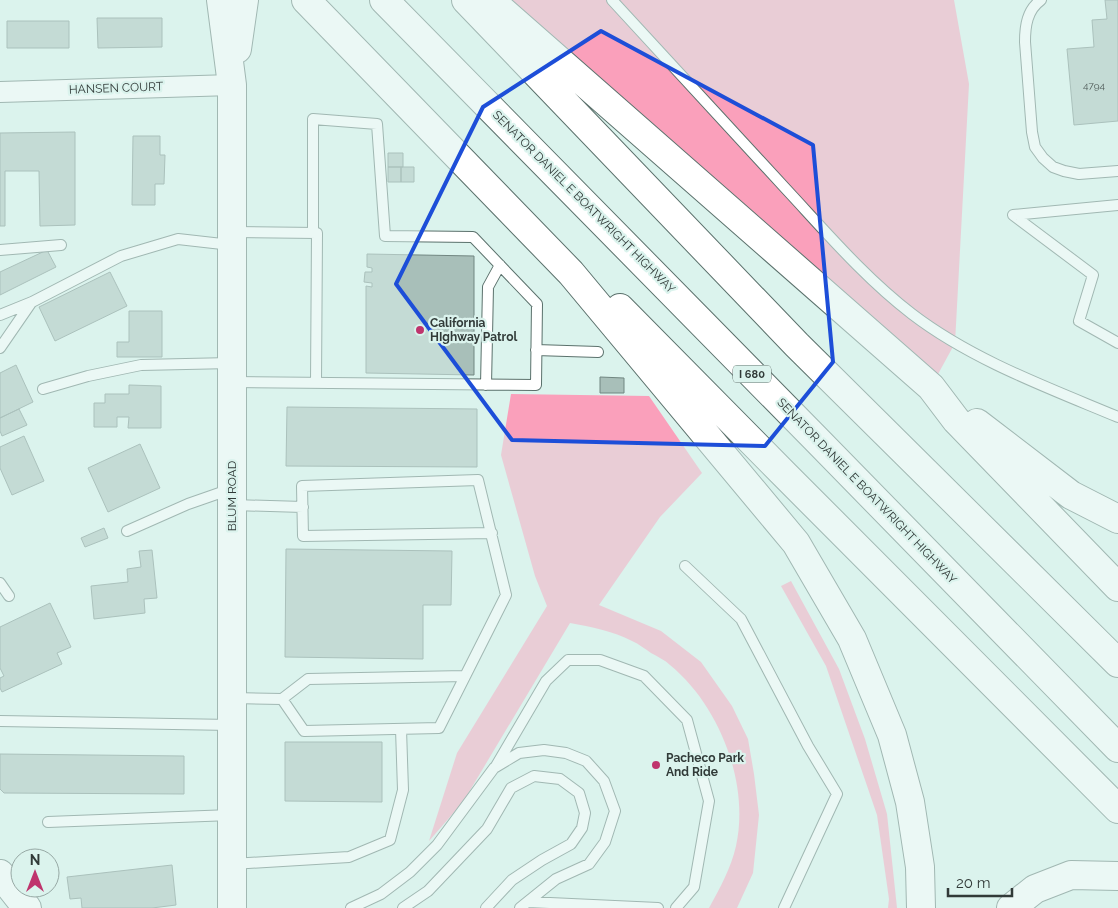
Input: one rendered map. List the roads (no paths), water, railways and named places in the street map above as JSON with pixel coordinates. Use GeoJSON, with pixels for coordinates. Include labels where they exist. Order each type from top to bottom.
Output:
{"type":"FeatureCollection","features":[{"type":"Feature","properties":{"kind":"main road","name":"BLUM ROAD"},"geometry":{"type":"LineString","coordinates":[[221,0],[232,85],[232,908]]}},
{"type":"Feature","properties":{"kind":"main road","name":"BLUM ROAD"},"geometry":{"type":"LineString","coordinates":[[232,85],[244,0]]}},
{"type":"Feature","properties":{"kind":"main road"},"geometry":{"type":"LineString","coordinates":[[306,0],[570,273],[796,542],[852,639],[892,734],[910,802],[920,867],[921,908]]}},
{"type":"Feature","properties":{"kind":"main road","name":"SENATOR DANIEL E BOATWRIGHT HIGHWAY"},"geometry":{"type":"LineString","coordinates":[[384,0],[1118,748]]}},
{"type":"Feature","properties":{"kind":"main road"},"geometry":{"type":"LineString","coordinates":[[466,0],[797,346],[1118,663]]}},
{"type":"Feature","properties":{"kind":"main road"},"geometry":{"type":"LineString","coordinates":[[490,0],[931,387],[1071,495],[1118,519]]}},
{"type":"Feature","properties":{"kind":"main road"},"geometry":{"type":"LineString","coordinates":[[570,273],[605,292],[1118,809]]}},
{"type":"Feature","properties":{"kind":"main road"},"geometry":{"type":"LineString","coordinates":[[931,387],[956,420],[1118,587]]}},
{"type":"Feature","properties":{"kind":"main road"},"geometry":{"type":"LineString","coordinates":[[0,874],[27,908]]}},
{"type":"Feature","properties":{"kind":"main road"},"geometry":{"type":"LineString","coordinates":[[1011,908],[1036,889],[1071,875],[1118,876]]}},
{"type":"Feature","properties":{"kind":"street","name":"HANSEN COURT"},"geometry":{"type":"LineString","coordinates":[[0,92],[232,85]]}},
{"type":"Feature","properties":{"kind":"lane"},"geometry":{"type":"LineString","coordinates":[[612,0],[849,256],[875,283],[913,315],[955,343],[1014,373],[1118,417]]}},
{"type":"Feature","properties":{"kind":"lane"},"geometry":{"type":"LineString","coordinates":[[1041,0],[1030,14],[1025,27],[1032,132],[1035,147],[1053,167],[1064,171],[1079,174],[1118,171]]}},
{"type":"Feature","properties":{"kind":"lane"},"geometry":{"type":"LineString","coordinates":[[43,389],[88,376],[141,365],[316,383],[536,385],[537,304],[473,237],[385,236],[377,124],[313,118],[313,233]]}},
{"type":"Feature","properties":{"kind":"lane"},"geometry":{"type":"LineString","coordinates":[[1118,205],[1013,216],[1093,275],[1080,321],[1118,343]]}},
{"type":"Feature","properties":{"kind":"lane"},"geometry":{"type":"LineString","coordinates":[[0,315],[32,302],[121,256],[178,239],[317,233],[316,383]]}},
{"type":"Feature","properties":{"kind":"lane"},"geometry":{"type":"LineString","coordinates":[[0,250],[61,245]]}},
{"type":"Feature","properties":{"kind":"lane"},"geometry":{"type":"LineString","coordinates":[[486,385],[488,287],[500,265]]}},
{"type":"Feature","properties":{"kind":"lane"},"geometry":{"type":"LineString","coordinates":[[0,348],[32,302]]}},
{"type":"Feature","properties":{"kind":"lane"},"geometry":{"type":"LineString","coordinates":[[536,350],[598,352]]}},
{"type":"Feature","properties":{"kind":"lane"},"geometry":{"type":"LineString","coordinates":[[282,699],[304,731],[439,728],[506,595],[492,533],[478,480],[302,486],[303,536],[492,533]]}},
{"type":"Feature","properties":{"kind":"lane"},"geometry":{"type":"LineString","coordinates":[[127,531],[188,504],[232,497],[303,507]]}},
{"type":"Feature","properties":{"kind":"lane"},"geometry":{"type":"LineString","coordinates":[[685,566],[741,619],[808,746],[837,794],[784,908]]}},
{"type":"Feature","properties":{"kind":"lane"},"geometry":{"type":"LineString","coordinates":[[0,583],[9,596]]}},
{"type":"Feature","properties":{"kind":"lane"},"geometry":{"type":"LineString","coordinates":[[351,908],[381,894],[410,872],[438,845],[494,768],[546,682],[568,660],[600,660],[644,676],[687,720],[709,801],[694,887],[676,908]]}},
{"type":"Feature","properties":{"kind":"lane"},"geometry":{"type":"LineString","coordinates":[[232,698],[282,699],[308,679],[465,676]]}},
{"type":"Feature","properties":{"kind":"lane"},"geometry":{"type":"LineString","coordinates":[[0,721],[232,725]]}},
{"type":"Feature","properties":{"kind":"lane"},"geometry":{"type":"LineString","coordinates":[[232,864],[349,857],[390,840],[402,790],[401,729]]}},
{"type":"Feature","properties":{"kind":"lane"},"geometry":{"type":"LineString","coordinates":[[494,768],[519,753],[544,750],[566,753],[586,761],[604,780],[615,811],[605,842],[589,864],[556,879],[524,905]]}},
{"type":"Feature","properties":{"kind":"lane"},"geometry":{"type":"LineString","coordinates":[[403,908],[428,891],[486,829],[511,788],[534,776],[560,779],[579,793],[586,813],[582,828],[571,844],[512,880],[486,908]]}},
{"type":"Feature","properties":{"kind":"lane"},"geometry":{"type":"LineString","coordinates":[[48,822],[232,815]]}},
{"type":"Feature","properties":{"kind":"lane"},"geometry":{"type":"LineString","coordinates":[[524,905],[658,908]]}},
{"type":"Feature","properties":{"kind":"place","name":"California HIghway Patrol"},"geometry":{"type":"Point","coordinates":[420,330]}},
{"type":"Feature","properties":{"kind":"place","name":"Pacheco Park And Ride"},"geometry":{"type":"Point","coordinates":[656,765]}}]}
